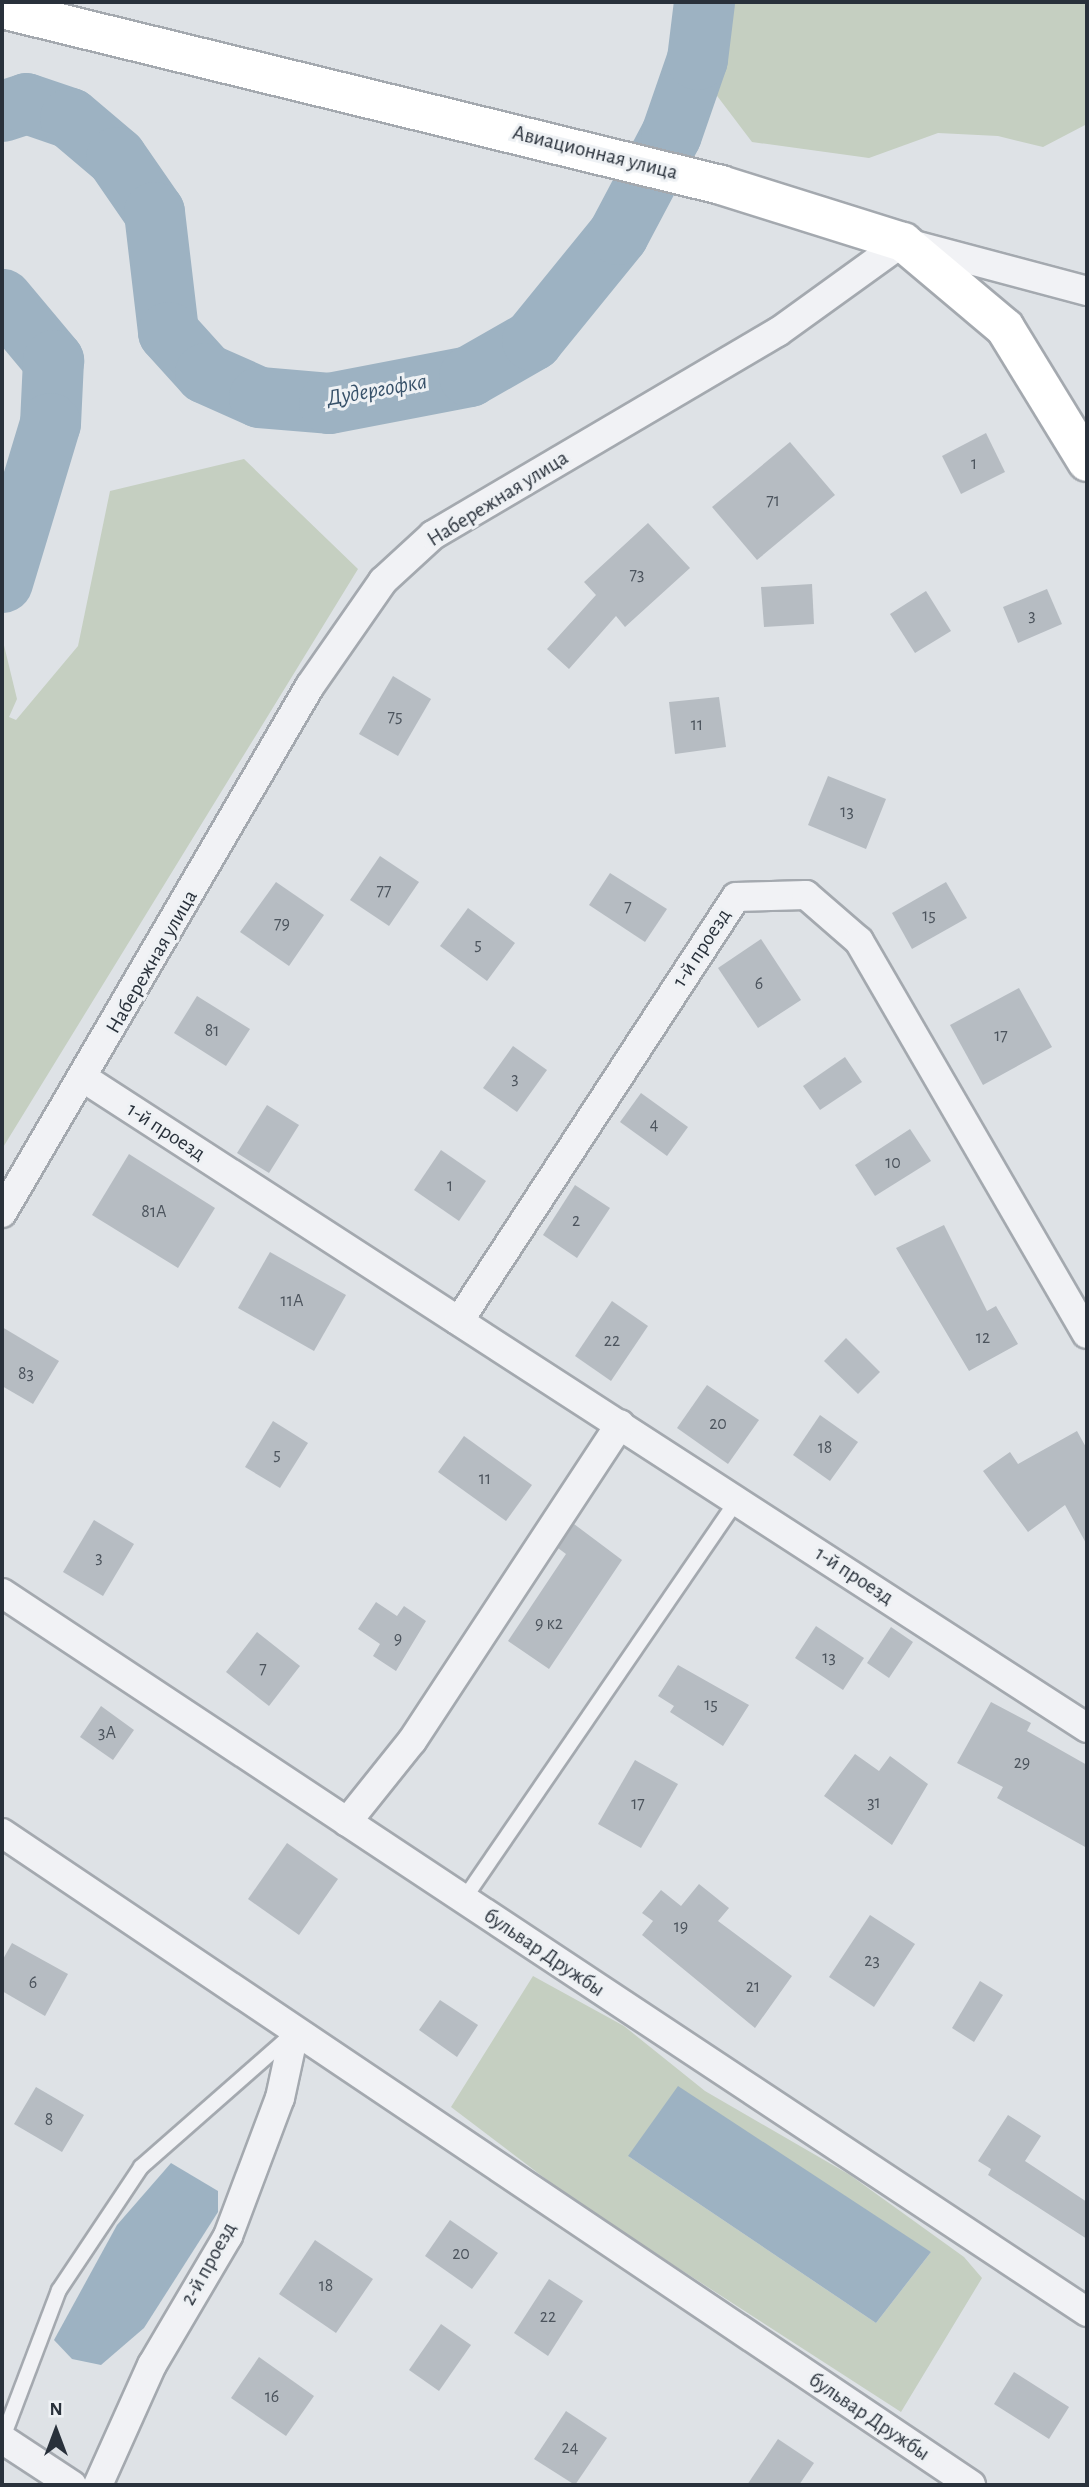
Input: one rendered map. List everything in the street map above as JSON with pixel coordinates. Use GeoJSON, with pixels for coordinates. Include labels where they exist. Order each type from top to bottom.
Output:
{"type":"FeatureCollection","features":[{"type":"Feature","properties":{"kind":"street","name":"Авиационная улица"},"geometry":{"type":"LineString","coordinates":[[2,9],[556,142],[721,185],[903,242],[1005,328],[1087,462]]}},
{"type":"Feature","properties":{"kind":"street"},"geometry":{"type":"LineString","coordinates":[[903,242],[1087,291]]}},
{"type":"Feature","properties":{"kind":"street","name":"Набережная улица"},"geometry":{"type":"LineString","coordinates":[[2,1213],[85,1079],[310,686],[383,581],[433,535],[778,332],[903,242]]}},
{"type":"Feature","properties":{"kind":"street","name":"1-й проезд"},"geometry":{"type":"LineString","coordinates":[[459,1321],[736,897],[806,895],[859,942],[1087,1334]]}},
{"type":"Feature","properties":{"kind":"street","name":"1-й проезд"},"geometry":{"type":"LineString","coordinates":[[85,1079],[1087,1728]]}},
{"type":"Feature","properties":{"kind":"street"},"geometry":{"type":"LineString","coordinates":[[347,1822],[412,1741],[620,1424]]}},
{"type":"Feature","properties":{"kind":"street","name":"бульвар Дружбы"},"geometry":{"type":"LineString","coordinates":[[2,1593],[1087,2312]]}},
{"type":"Feature","properties":{"kind":"street","name":"бульвар Дружбы"},"geometry":{"type":"LineString","coordinates":[[2,1833],[294,2033],[971,2485]]}},
{"type":"Feature","properties":{"kind":"street","name":"2-й проезд"},"geometry":{"type":"LineString","coordinates":[[98,2485],[152,2365],[228,2236],[280,2098],[294,2033]]}},
{"type":"Feature","properties":{"kind":"street"},"geometry":{"type":"LineString","coordinates":[[2,2440],[72,2485]]}},
{"type":"Feature","properties":{"kind":"lane"},"geometry":{"type":"LineString","coordinates":[[464,1899],[737,1501]]}},
{"type":"Feature","properties":{"kind":"lane"},"geometry":{"type":"LineString","coordinates":[[2,2440],[60,2290],[141,2166],[294,2033]]}},
{"type":"Feature","properties":{"kind":"green space"},"geometry":{"type":"Polygon","coordinates":[[[679,2],[1087,2],[1087,124],[1043,147],[998,136],[938,133],[869,158],[752,142],[674,39],[679,2]]]}},
{"type":"Feature","properties":{"kind":"green space"},"geometry":{"type":"Polygon","coordinates":[[[244,459],[358,569],[2,1149],[2,637],[17,699],[9,717],[16,720],[78,646],[110,491],[244,459]]]}},
{"type":"Feature","properties":{"kind":"green space"},"geometry":{"type":"Polygon","coordinates":[[[533,1976],[624,2026],[705,2091],[850,2175],[964,2257],[982,2278],[901,2412],[576,2202],[451,2107],[533,1976]],[[628,2156],[876,2323],[931,2252],[628,2156]]]}},
{"type":"Feature","properties":{"kind":"water"},"geometry":{"type":"Polygon","coordinates":[[[678,2086],[931,2252],[876,2323],[628,2156],[678,2086]]]}},
{"type":"Feature","properties":{"kind":"water"},"geometry":{"type":"Polygon","coordinates":[[[171,2163],[218,2191],[218,2212],[144,2328],[101,2365],[72,2359],[54,2340],[117,2225],[171,2163]]]}},
{"type":"Feature","properties":{"kind":"building"},"geometry":{"type":"Polygon","coordinates":[[[986,433],[1005,472],[961,494],[942,456],[986,433]]]}},
{"type":"Feature","properties":{"kind":"building"},"geometry":{"type":"Polygon","coordinates":[[[790,442],[835,495],[757,560],[712,507],[790,442]]]}},
{"type":"Feature","properties":{"kind":"building"},"geometry":{"type":"Polygon","coordinates":[[[648,523],[690,568],[625,627],[616,616],[569,669],[547,649],[596,595],[584,582],[648,523]]]}},
{"type":"Feature","properties":{"kind":"building"},"geometry":{"type":"Polygon","coordinates":[[[812,584],[814,624],[764,627],[761,587],[812,584]]]}},
{"type":"Feature","properties":{"kind":"building"},"geometry":{"type":"Polygon","coordinates":[[[1047,589],[1062,624],[1018,643],[1003,607],[1047,589]]]}},
{"type":"Feature","properties":{"kind":"building"},"geometry":{"type":"Polygon","coordinates":[[[926,591],[951,631],[915,653],[890,614],[926,591]]]}},
{"type":"Feature","properties":{"kind":"building"},"geometry":{"type":"Polygon","coordinates":[[[393,676],[431,699],[398,756],[359,734],[393,676]]]}},
{"type":"Feature","properties":{"kind":"building"},"geometry":{"type":"Polygon","coordinates":[[[719,697],[726,747],[675,754],[669,702],[719,697]]]}},
{"type":"Feature","properties":{"kind":"building"},"geometry":{"type":"Polygon","coordinates":[[[828,776],[886,799],[866,849],[808,825],[828,776]]]}},
{"type":"Feature","properties":{"kind":"building"},"geometry":{"type":"Polygon","coordinates":[[[380,856],[419,882],[389,926],[350,900],[380,856]]]}},
{"type":"Feature","properties":{"kind":"building"},"geometry":{"type":"Polygon","coordinates":[[[610,873],[667,909],[645,942],[589,905],[610,873]]]}},
{"type":"Feature","properties":{"kind":"building"},"geometry":{"type":"Polygon","coordinates":[[[276,882],[324,915],[289,966],[240,932],[276,882]]]}},
{"type":"Feature","properties":{"kind":"building"},"geometry":{"type":"Polygon","coordinates":[[[946,882],[967,918],[912,949],[892,913],[946,882]]]}},
{"type":"Feature","properties":{"kind":"building"},"geometry":{"type":"Polygon","coordinates":[[[468,908],[515,943],[487,981],[440,946],[468,908]]]}},
{"type":"Feature","properties":{"kind":"building"},"geometry":{"type":"Polygon","coordinates":[[[761,939],[801,1000],[758,1028],[718,968],[761,939]]]}},
{"type":"Feature","properties":{"kind":"building"},"geometry":{"type":"Polygon","coordinates":[[[1019,988],[1052,1047],[983,1085],[950,1025],[1019,988]]]}},
{"type":"Feature","properties":{"kind":"building"},"geometry":{"type":"Polygon","coordinates":[[[197,996],[250,1029],[226,1066],[174,1033],[197,996]]]}},
{"type":"Feature","properties":{"kind":"building"},"geometry":{"type":"Polygon","coordinates":[[[513,1046],[547,1070],[517,1112],[483,1088],[513,1046]]]}},
{"type":"Feature","properties":{"kind":"building"},"geometry":{"type":"Polygon","coordinates":[[[845,1057],[862,1082],[820,1110],[803,1086],[845,1057]]]}},
{"type":"Feature","properties":{"kind":"building"},"geometry":{"type":"Polygon","coordinates":[[[641,1093],[688,1127],[667,1156],[620,1122],[641,1093]]]}},
{"type":"Feature","properties":{"kind":"building"},"geometry":{"type":"Polygon","coordinates":[[[267,1105],[299,1125],[269,1173],[237,1153],[267,1105]]]}},
{"type":"Feature","properties":{"kind":"building"},"geometry":{"type":"Polygon","coordinates":[[[910,1129],[931,1161],[875,1196],[855,1165],[910,1129]]]}},
{"type":"Feature","properties":{"kind":"building"},"geometry":{"type":"Polygon","coordinates":[[[441,1150],[486,1181],[459,1221],[414,1190],[441,1150]]]}},
{"type":"Feature","properties":{"kind":"building"},"geometry":{"type":"Polygon","coordinates":[[[129,1154],[215,1208],[178,1268],[92,1215],[129,1154]]]}},
{"type":"Feature","properties":{"kind":"building"},"geometry":{"type":"Polygon","coordinates":[[[575,1185],[610,1208],[577,1258],[543,1235],[575,1185]]]}},
{"type":"Feature","properties":{"kind":"building"},"geometry":{"type":"Polygon","coordinates":[[[944,1225],[987,1311],[996,1306],[1018,1344],[969,1371],[896,1248],[944,1225]]]}},
{"type":"Feature","properties":{"kind":"building"},"geometry":{"type":"Polygon","coordinates":[[[270,1252],[346,1295],[314,1351],[238,1308],[270,1252]]]}},
{"type":"Feature","properties":{"kind":"building"},"geometry":{"type":"Polygon","coordinates":[[[612,1301],[648,1326],[611,1381],[575,1356],[612,1301]]]}},
{"type":"Feature","properties":{"kind":"building"},"geometry":{"type":"Polygon","coordinates":[[[2,1327],[59,1361],[33,1404],[2,1386],[2,1327]]]}},
{"type":"Feature","properties":{"kind":"building"},"geometry":{"type":"Polygon","coordinates":[[[846,1338],[880,1372],[858,1394],[824,1361],[846,1338]]]}},
{"type":"Feature","properties":{"kind":"building"},"geometry":{"type":"Polygon","coordinates":[[[707,1385],[759,1420],[728,1464],[677,1428],[707,1385]]]}},
{"type":"Feature","properties":{"kind":"building"},"geometry":{"type":"Polygon","coordinates":[[[820,1415],[858,1442],[830,1481],[793,1455],[820,1415]]]}},
{"type":"Feature","properties":{"kind":"building"},"geometry":{"type":"Polygon","coordinates":[[[273,1421],[308,1443],[280,1488],[245,1467],[273,1421]]]}},
{"type":"Feature","properties":{"kind":"building"},"geometry":{"type":"Polygon","coordinates":[[[1077,1431],[1087,1449],[1087,1545],[1065,1505],[1028,1532],[983,1471],[1010,1452],[1018,1464],[1077,1431]]]}},
{"type":"Feature","properties":{"kind":"building"},"geometry":{"type":"Polygon","coordinates":[[[464,1436],[532,1485],[506,1521],[438,1472],[464,1436]]]}},
{"type":"Feature","properties":{"kind":"building"},"geometry":{"type":"Polygon","coordinates":[[[94,1520],[134,1544],[103,1596],[63,1572],[94,1520]]]}},
{"type":"Feature","properties":{"kind":"building"},"geometry":{"type":"Polygon","coordinates":[[[574,1524],[622,1560],[549,1669],[508,1641],[566,1554],[558,1548],[574,1524]]]}},
{"type":"Feature","properties":{"kind":"building"},"geometry":{"type":"Polygon","coordinates":[[[376,1602],[397,1616],[404,1606],[426,1621],[396,1671],[373,1656],[380,1644],[358,1629],[376,1602]]]}},
{"type":"Feature","properties":{"kind":"building"},"geometry":{"type":"Polygon","coordinates":[[[816,1626],[864,1658],[843,1690],[795,1658],[816,1626]]]}},
{"type":"Feature","properties":{"kind":"building"},"geometry":{"type":"Polygon","coordinates":[[[891,1627],[913,1642],[889,1678],[867,1663],[891,1627]]]}},
{"type":"Feature","properties":{"kind":"building"},"geometry":{"type":"Polygon","coordinates":[[[257,1632],[300,1666],[269,1706],[226,1672],[257,1632]]]}},
{"type":"Feature","properties":{"kind":"building"},"geometry":{"type":"Polygon","coordinates":[[[678,1665],[749,1705],[723,1746],[670,1712],[674,1706],[658,1696],[678,1665]]]}},
{"type":"Feature","properties":{"kind":"building"},"geometry":{"type":"Polygon","coordinates":[[[991,1702],[1031,1723],[1027,1731],[1087,1765],[1087,1848],[997,1798],[1003,1787],[957,1763],[991,1702]]]}},
{"type":"Feature","properties":{"kind":"building"},"geometry":{"type":"Polygon","coordinates":[[[101,1706],[134,1730],[113,1760],[80,1737],[101,1706]]]}},
{"type":"Feature","properties":{"kind":"building"},"geometry":{"type":"Polygon","coordinates":[[[855,1754],[879,1771],[890,1756],[928,1784],[892,1845],[824,1796],[855,1754]]]}},
{"type":"Feature","properties":{"kind":"building"},"geometry":{"type":"Polygon","coordinates":[[[635,1760],[678,1784],[641,1848],[598,1824],[635,1760]]]}},
{"type":"Feature","properties":{"kind":"building"},"geometry":{"type":"Polygon","coordinates":[[[287,1843],[338,1879],[299,1935],[248,1899],[287,1843]]]}},
{"type":"Feature","properties":{"kind":"building"},"geometry":{"type":"Polygon","coordinates":[[[699,1884],[729,1908],[718,1921],[792,1976],[755,2028],[642,1935],[653,1921],[642,1913],[661,1890],[681,1906],[699,1884]]]}},
{"type":"Feature","properties":{"kind":"building"},"geometry":{"type":"Polygon","coordinates":[[[870,1915],[915,1944],[874,2007],[829,1977],[870,1915]]]}},
{"type":"Feature","properties":{"kind":"building"},"geometry":{"type":"Polygon","coordinates":[[[12,1943],[68,1974],[45,2016],[2,1991],[2,1961],[12,1943]]]}},
{"type":"Feature","properties":{"kind":"building"},"geometry":{"type":"Polygon","coordinates":[[[980,1981],[1003,1995],[974,2042],[952,2028],[980,1981]]]}},
{"type":"Feature","properties":{"kind":"building"},"geometry":{"type":"Polygon","coordinates":[[[440,2000],[478,2025],[457,2057],[419,2030],[440,2000]]]}},
{"type":"Feature","properties":{"kind":"building"},"geometry":{"type":"Polygon","coordinates":[[[36,2087],[84,2115],[62,2152],[14,2124],[36,2087]]]}},
{"type":"Feature","properties":{"kind":"building"},"geometry":{"type":"Polygon","coordinates":[[[1008,2115],[1041,2136],[1025,2161],[1087,2202],[1087,2239],[988,2175],[991,2169],[978,2161],[1008,2115]]]}},
{"type":"Feature","properties":{"kind":"building"},"geometry":{"type":"Polygon","coordinates":[[[450,2220],[498,2253],[472,2289],[425,2256],[450,2220]]]}},
{"type":"Feature","properties":{"kind":"building"},"geometry":{"type":"Polygon","coordinates":[[[315,2240],[373,2279],[336,2333],[279,2294],[315,2240]]]}},
{"type":"Feature","properties":{"kind":"building"},"geometry":{"type":"Polygon","coordinates":[[[549,2279],[583,2301],[548,2356],[514,2333],[549,2279]]]}},
{"type":"Feature","properties":{"kind":"building"},"geometry":{"type":"Polygon","coordinates":[[[441,2324],[471,2345],[439,2391],[409,2370],[441,2324]]]}},
{"type":"Feature","properties":{"kind":"building"},"geometry":{"type":"Polygon","coordinates":[[[259,2357],[314,2396],[286,2436],[231,2398],[259,2357]]]}},
{"type":"Feature","properties":{"kind":"building"},"geometry":{"type":"Polygon","coordinates":[[[1014,2372],[1069,2407],[1049,2439],[994,2404],[1014,2372]]]}},
{"type":"Feature","properties":{"kind":"building"},"geometry":{"type":"Polygon","coordinates":[[[566,2411],[607,2438],[575,2485],[534,2459],[566,2411]]]}},
{"type":"Feature","properties":{"kind":"building"},"geometry":{"type":"Polygon","coordinates":[[[778,2439],[814,2463],[799,2485],[747,2485],[778,2439]]]}},
{"type":"Feature","properties":{"kind":"waterway","name":"Дудергофка"},"geometry":{"type":"LineString","coordinates":[[2,111],[26,103],[70,118],[116,157],[154,212],[168,332],[205,373],[259,397],[329,403],[469,376],[532,340],[618,234],[671,134],[697,59],[704,2]]}},
{"type":"Feature","properties":{"kind":"waterway","name":"Дудергофка"},"geometry":{"type":"LineString","coordinates":[[2,299],[53,360],[50,423],[2,582]]}}]}
